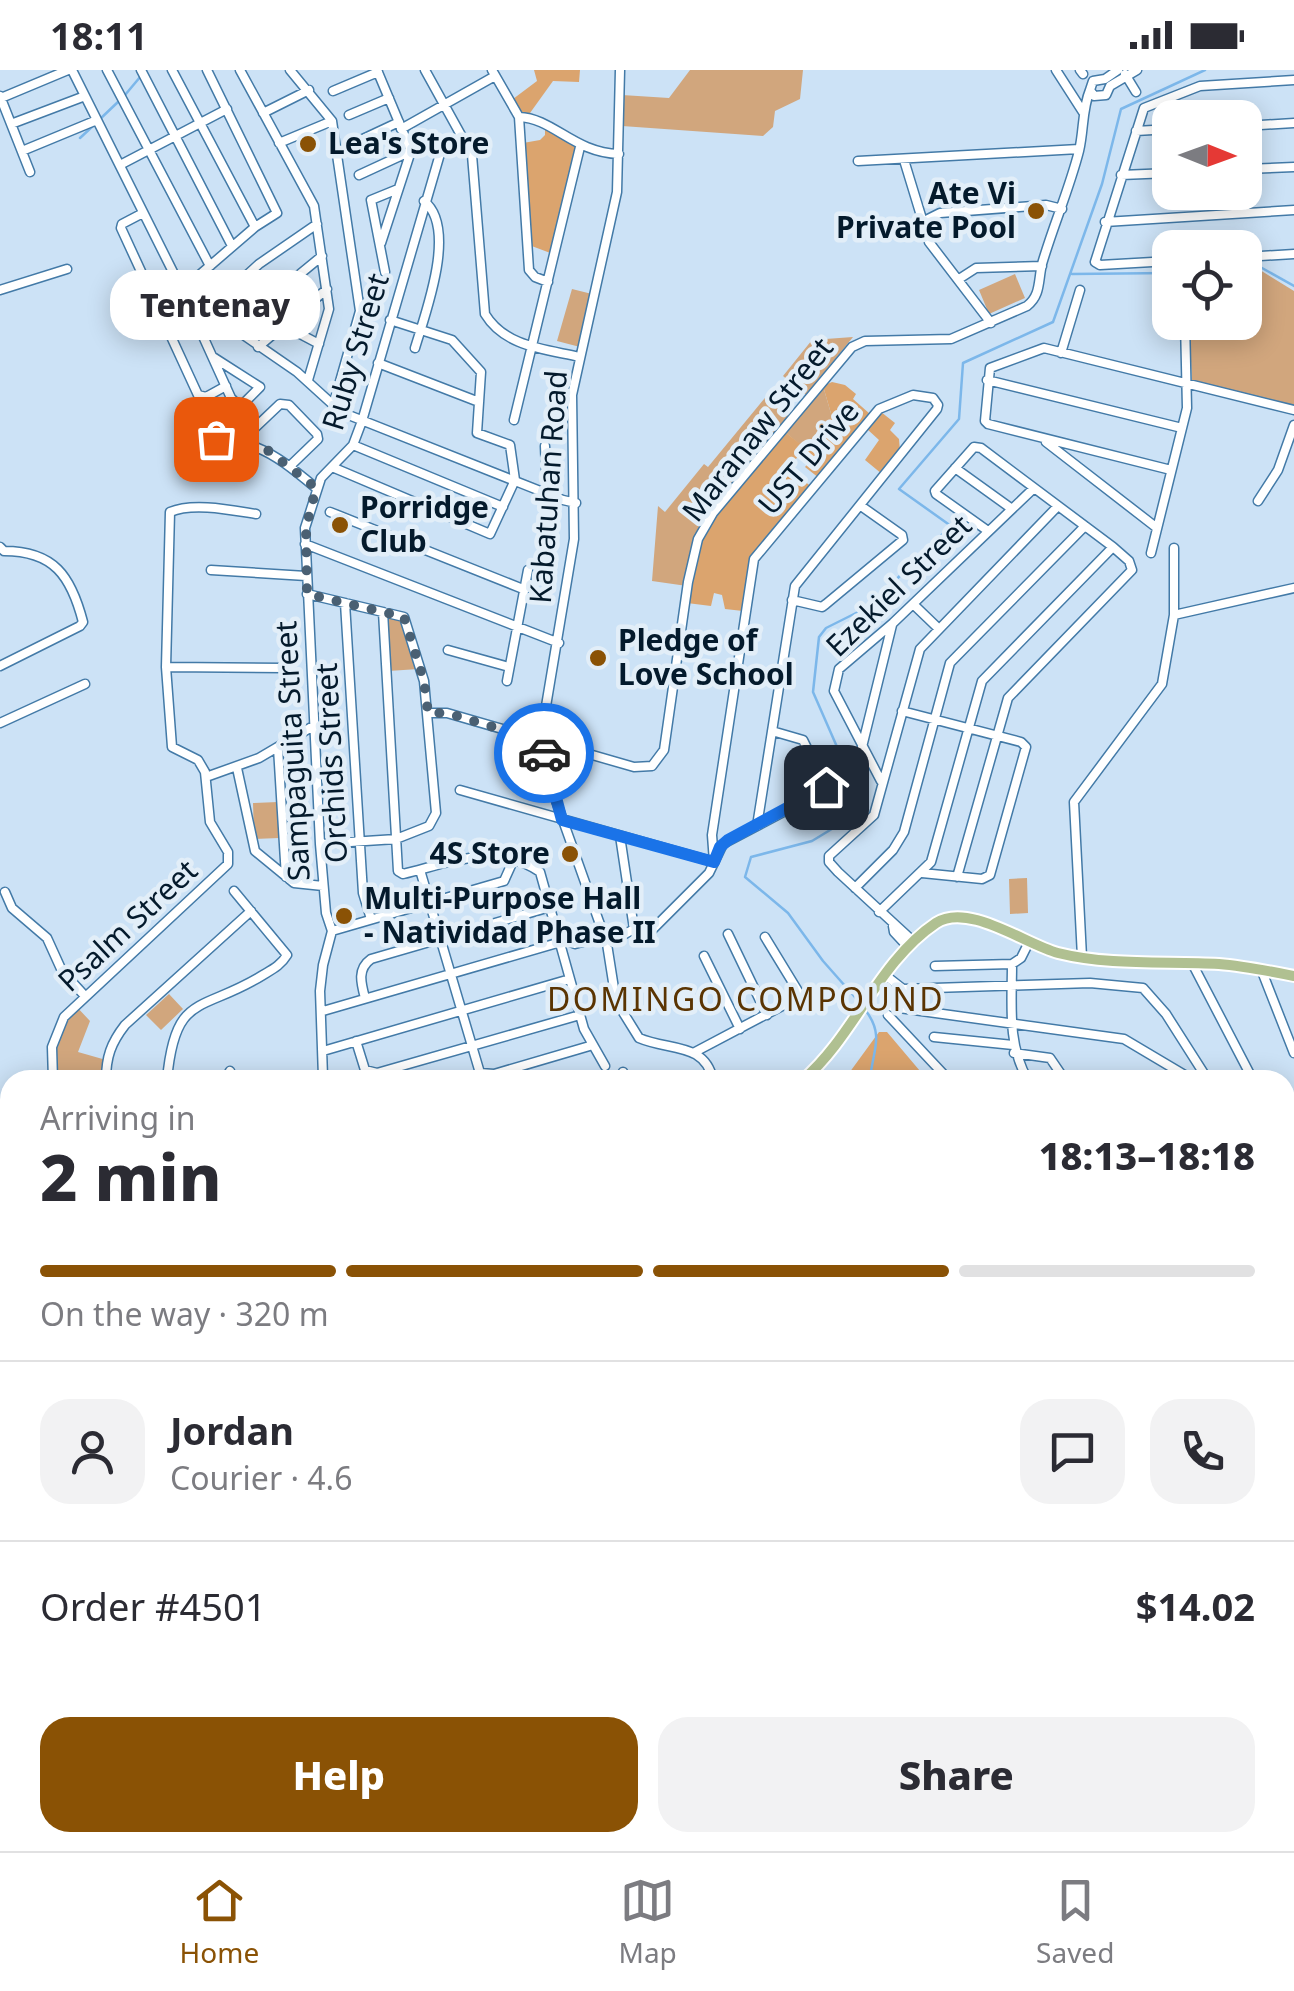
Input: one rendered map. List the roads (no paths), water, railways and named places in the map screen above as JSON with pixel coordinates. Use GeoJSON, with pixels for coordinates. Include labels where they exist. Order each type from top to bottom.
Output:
{"type":"FeatureCollection","features":[{"type":"Feature","properties":{"kind":"main road"},"geometry":{"type":"LineString","coordinates":[[812,1070],[911,945],[934,925],[954,917],[978,920],[1029,942],[1087,958],[1192,963],[1294,976]]}},
{"type":"Feature","properties":{"kind":"street"},"geometry":{"type":"LineString","coordinates":[[30,172],[0,97],[70,70],[144,213],[226,386],[240,407],[260,387],[213,357]]}},
{"type":"Feature","properties":{"kind":"street"},"geometry":{"type":"LineString","coordinates":[[107,70],[210,266]]}},
{"type":"Feature","properties":{"kind":"street"},"geometry":{"type":"LineString","coordinates":[[172,70],[255,228]]}},
{"type":"Feature","properties":{"kind":"street"},"geometry":{"type":"LineString","coordinates":[[182,290],[255,228],[276,217],[278,209],[207,70]]}},
{"type":"Feature","properties":{"kind":"street"},"geometry":{"type":"LineString","coordinates":[[240,70],[314,206],[329,312],[308,380]]}},
{"type":"Feature","properties":{"kind":"street"},"geometry":{"type":"LineString","coordinates":[[290,70],[332,121],[360,310],[334,406]]}},
{"type":"Feature","properties":{"kind":"street"},"geometry":{"type":"LineString","coordinates":[[424,70],[472,154],[485,314],[501,334],[580,357]]}},
{"type":"Feature","properties":{"kind":"street","name":"Kabatuhan Road"},"geometry":{"type":"LineString","coordinates":[[620,70],[616,203],[571,410],[576,499],[573,553],[559,644],[544,707],[543,742],[562,820],[604,937],[616,1001],[634,1031],[647,1042],[695,1052]]}},
{"type":"Feature","properties":{"kind":"street"},"geometry":{"type":"LineString","coordinates":[[1056,70],[1086,116]]}},
{"type":"Feature","properties":{"kind":"street"},"geometry":{"type":"LineString","coordinates":[[1136,92],[1122,72],[1137,70]]}},
{"type":"Feature","properties":{"kind":"street"},"geometry":{"type":"LineString","coordinates":[[333,91],[378,71],[411,152],[381,243]]}},
{"type":"Feature","properties":{"kind":"street","name":"Maranaw Street"},"geometry":{"type":"LineString","coordinates":[[1094,94],[1106,95],[1122,72]]}},
{"type":"Feature","properties":{"kind":"street","name":"Maranaw Street"},"geometry":{"type":"LineString","coordinates":[[428,713],[447,713],[634,767],[652,766],[664,750],[691,566],[698,539],[713,513],[852,347],[865,341],[951,338],[1035,299],[1096,78],[1122,72]]}},
{"type":"Feature","properties":{"kind":"street"},"geometry":{"type":"LineString","coordinates":[[142,73],[232,246]]}},
{"type":"Feature","properties":{"kind":"street"},"geometry":{"type":"LineString","coordinates":[[352,144],[445,105],[493,73],[519,117],[529,270],[535,278],[548,282]]}},
{"type":"Feature","properties":{"kind":"street"},"geometry":{"type":"LineString","coordinates":[[1152,262],[1095,262],[1105,222],[1148,105],[1190,89],[1294,80]]}},
{"type":"Feature","properties":{"kind":"street"},"geometry":{"type":"LineString","coordinates":[[263,113],[309,90]]}},
{"type":"Feature","properties":{"kind":"street"},"geometry":{"type":"LineString","coordinates":[[11,124],[85,96]]}},
{"type":"Feature","properties":{"kind":"street"},"geometry":{"type":"LineString","coordinates":[[350,115],[389,98]]}},
{"type":"Feature","properties":{"kind":"street"},"geometry":{"type":"LineString","coordinates":[[120,165],[226,109]]}},
{"type":"Feature","properties":{"kind":"street"},"geometry":{"type":"LineString","coordinates":[[519,117],[538,120],[580,147],[619,154]]}},
{"type":"Feature","properties":{"kind":"street"},"geometry":{"type":"LineString","coordinates":[[279,143],[332,121]]}},
{"type":"Feature","properties":{"kind":"street"},"geometry":{"type":"LineString","coordinates":[[22,151],[98,123]]}},
{"type":"Feature","properties":{"kind":"street"},"geometry":{"type":"LineString","coordinates":[[1262,125],[1294,123]]}},
{"type":"Feature","properties":{"kind":"street"},"geometry":{"type":"LineString","coordinates":[[1136,131],[1152,131]]}},
{"type":"Feature","properties":{"kind":"street"},"geometry":{"type":"LineString","coordinates":[[514,420],[580,147]]}},
{"type":"Feature","properties":{"kind":"street"},"geometry":{"type":"LineString","coordinates":[[858,160],[1079,149]]}},
{"type":"Feature","properties":{"kind":"street"},"geometry":{"type":"LineString","coordinates":[[359,175],[411,152]]}},
{"type":"Feature","properties":{"kind":"street","name":"Ruby Street"},"geometry":{"type":"LineString","coordinates":[[306,555],[308,512],[316,488],[353,446],[440,154]]}},
{"type":"Feature","properties":{"kind":"street"},"geometry":{"type":"LineString","coordinates":[[904,160],[930,242],[990,323]]}},
{"type":"Feature","properties":{"kind":"street"},"geometry":{"type":"LineString","coordinates":[[1262,168],[1294,167]]}},
{"type":"Feature","properties":{"kind":"street"},"geometry":{"type":"LineString","coordinates":[[1121,175],[1152,173]]}},
{"type":"Feature","properties":{"kind":"street"},"geometry":{"type":"LineString","coordinates":[[385,272],[371,200],[398,189]]}},
{"type":"Feature","properties":{"kind":"street"},"geometry":{"type":"LineString","coordinates":[[415,348],[439,263],[435,214],[424,201]]}},
{"type":"Feature","properties":{"kind":"street"},"geometry":{"type":"LineString","coordinates":[[922,222],[940,213],[1046,205],[1062,209]]}},
{"type":"Feature","properties":{"kind":"street"},"geometry":{"type":"LineString","coordinates":[[1105,222],[1294,210]]}},
{"type":"Feature","properties":{"kind":"street"},"geometry":{"type":"LineString","coordinates":[[144,213],[120,228],[198,396],[206,397],[226,386]]}},
{"type":"Feature","properties":{"kind":"street"},"geometry":{"type":"LineString","coordinates":[[212,307],[259,264],[317,224]]}},
{"type":"Feature","properties":{"kind":"street"},"geometry":{"type":"LineString","coordinates":[[1262,256],[1294,254]]}},
{"type":"Feature","properties":{"kind":"street"},"geometry":{"type":"LineString","coordinates":[[234,329],[322,256]]}},
{"type":"Feature","properties":{"kind":"street"},"geometry":{"type":"LineString","coordinates":[[959,279],[976,268],[1042,266]]}},
{"type":"Feature","properties":{"kind":"street"},"geometry":{"type":"LineString","coordinates":[[0,290],[67,269]]}},
{"type":"Feature","properties":{"kind":"street"},"geometry":{"type":"LineString","coordinates":[[201,275],[216,316],[308,380],[334,406],[545,492],[576,499]]}},
{"type":"Feature","properties":{"kind":"street"},"geometry":{"type":"LineString","coordinates":[[258,347],[328,289]]}},
{"type":"Feature","properties":{"kind":"street"},"geometry":{"type":"LineString","coordinates":[[1061,353],[1080,290]]}},
{"type":"Feature","properties":{"kind":"street"},"geometry":{"type":"LineString","coordinates":[[428,304],[440,308]]}},
{"type":"Feature","properties":{"kind":"street"},"geometry":{"type":"LineString","coordinates":[[332,468],[486,534],[492,532],[515,480],[510,445],[477,432],[480,372],[452,340],[390,320]]}},
{"type":"Feature","properties":{"kind":"street"},"geometry":{"type":"LineString","coordinates":[[283,324],[319,344]]}},
{"type":"Feature","properties":{"kind":"street"},"geometry":{"type":"LineString","coordinates":[[1150,553],[1182,428],[1188,384],[1186,340]]}},
{"type":"Feature","properties":{"kind":"street"},"geometry":{"type":"LineString","coordinates":[[1171,470],[986,422],[987,380],[993,366],[1044,348],[1294,410]]}},
{"type":"Feature","properties":{"kind":"street"},"geometry":{"type":"LineString","coordinates":[[378,363],[479,402]]}},
{"type":"Feature","properties":{"kind":"street"},"geometry":{"type":"LineString","coordinates":[[987,380],[1182,428]]}},
{"type":"Feature","properties":{"kind":"street","name":"UST Drive"},"geometry":{"type":"LineString","coordinates":[[714,862],[712,835],[754,560],[879,409],[913,395],[933,398],[937,409],[800,577],[792,600],[757,826]]}},
{"type":"Feature","properties":{"kind":"street"},"geometry":{"type":"LineString","coordinates":[[240,442],[280,404],[289,405],[318,439],[290,466]]}},
{"type":"Feature","properties":{"kind":"street"},"geometry":{"type":"LineString","coordinates":[[1258,501],[1278,470],[1294,425]]}},
{"type":"Feature","properties":{"kind":"street"},"geometry":{"type":"LineString","coordinates":[[1042,438],[1157,528]]}},
{"type":"Feature","properties":{"kind":"street"},"geometry":{"type":"LineString","coordinates":[[186,441],[223,439],[266,449],[316,488]]}},
{"type":"Feature","properties":{"kind":"street"},"geometry":{"type":"LineString","coordinates":[[353,446],[503,507]]}},
{"type":"Feature","properties":{"kind":"street"},"geometry":{"type":"LineString","coordinates":[[537,504],[545,492],[545,446]]}},
{"type":"Feature","properties":{"kind":"street"},"geometry":{"type":"LineString","coordinates":[[958,877],[1004,704],[1011,692],[1132,570],[1129,561],[1112,547],[978,446],[968,451],[935,490],[938,497],[988,531]]}},
{"type":"Feature","properties":{"kind":"street"},"geometry":{"type":"LineString","coordinates":[[955,468],[1012,510]]}},
{"type":"Feature","properties":{"kind":"street","name":"Ezekiel Street"},"geometry":{"type":"LineString","coordinates":[[882,782],[834,690],[839,669],[893,624],[1034,488]]}},
{"type":"Feature","properties":{"kind":"street"},"geometry":{"type":"LineString","coordinates":[[792,600],[816,606],[826,604],[903,540],[902,535],[860,506]]}},
{"type":"Feature","properties":{"kind":"street"},"geometry":{"type":"LineString","coordinates":[[911,945],[828,862],[829,856],[874,814],[920,649],[1058,506]]}},
{"type":"Feature","properties":{"kind":"street"},"geometry":{"type":"LineString","coordinates":[[256,514],[207,509],[170,512],[166,667],[172,747],[198,760],[206,776],[237,768],[315,724]]}},
{"type":"Feature","properties":{"kind":"street"},"geometry":{"type":"LineString","coordinates":[[330,512],[524,588]]}},
{"type":"Feature","properties":{"kind":"street"},"geometry":{"type":"LineString","coordinates":[[855,888],[900,842],[950,663],[1085,526]]}},
{"type":"Feature","properties":{"kind":"street"},"geometry":{"type":"LineString","coordinates":[[305,544],[559,644]]}},
{"type":"Feature","properties":{"kind":"street"},"geometry":{"type":"LineString","coordinates":[[879,912],[931,862],[967,728],[986,675],[1112,547]]}},
{"type":"Feature","properties":{"kind":"street"},"geometry":{"type":"LineString","coordinates":[[0,548],[28,551],[53,564],[74,590],[83,622],[0,666]]}},
{"type":"Feature","properties":{"kind":"street"},"geometry":{"type":"LineString","coordinates":[[1090,983],[1074,802],[1162,684],[1174,615],[1174,548]]}},
{"type":"Feature","properties":{"kind":"street","name":"Sampaguita Street"},"geometry":{"type":"LineString","coordinates":[[306,555],[320,844],[332,931]]}},
{"type":"Feature","properties":{"kind":"street"},"geometry":{"type":"LineString","coordinates":[[211,570],[306,576]]}},
{"type":"Feature","properties":{"kind":"street"},"geometry":{"type":"LineString","coordinates":[[506,681],[528,570]]}},
{"type":"Feature","properties":{"kind":"street"},"geometry":{"type":"LineString","coordinates":[[1174,615],[1294,588]]}},
{"type":"Feature","properties":{"kind":"street"},"geometry":{"type":"LineString","coordinates":[[307,594],[404,617],[424,681],[434,821],[396,839],[320,844]]}},
{"type":"Feature","properties":{"kind":"street","name":"Orchids Street"},"geometry":{"type":"LineString","coordinates":[[345,603],[362,893],[371,919]]}},
{"type":"Feature","properties":{"kind":"street"},"geometry":{"type":"LineString","coordinates":[[914,604],[939,629]]}},
{"type":"Feature","properties":{"kind":"street"},"geometry":{"type":"LineString","coordinates":[[383,612],[400,874],[474,855],[513,861],[540,872],[565,943],[580,1014],[604,1066]]}},
{"type":"Feature","properties":{"kind":"street"},"geometry":{"type":"LineString","coordinates":[[862,747],[893,624]]}},
{"type":"Feature","properties":{"kind":"street"},"geometry":{"type":"LineString","coordinates":[[448,650],[509,666]]}},
{"type":"Feature","properties":{"kind":"street"},"geometry":{"type":"LineString","coordinates":[[300,661],[311,661]]}},
{"type":"Feature","properties":{"kind":"street"},"geometry":{"type":"LineString","coordinates":[[166,667],[285,668]]}},
{"type":"Feature","properties":{"kind":"street"},"geometry":{"type":"LineString","coordinates":[[1,721],[85,684]]}},
{"type":"Feature","properties":{"kind":"street"},"geometry":{"type":"LineString","coordinates":[[902,711],[1021,742],[1026,751],[990,875],[982,879],[922,873]]}},
{"type":"Feature","properties":{"kind":"street"},"geometry":{"type":"LineString","coordinates":[[323,1011],[565,943],[634,929],[648,934],[709,873],[723,844],[826,787],[803,740],[772,732]]}},
{"type":"Feature","properties":{"kind":"street"},"geometry":{"type":"LineString","coordinates":[[278,748],[286,877]]}},
{"type":"Feature","properties":{"kind":"street"},"geometry":{"type":"LineString","coordinates":[[237,768],[254,850],[301,886],[323,886]]}},
{"type":"Feature","properties":{"kind":"street","name":"Psalm Street"},"geometry":{"type":"LineString","coordinates":[[54,1070],[55,1032],[64,1017],[228,864],[228,852],[210,822],[206,776]]}},
{"type":"Feature","properties":{"kind":"street"},"geometry":{"type":"LineString","coordinates":[[460,790],[714,862]]}},
{"type":"Feature","properties":{"kind":"street"},"geometry":{"type":"LineString","coordinates":[[620,836],[634,929]]}},
{"type":"Feature","properties":{"kind":"street"},"geometry":{"type":"LineString","coordinates":[[323,1070],[320,991],[332,931],[504,881],[513,861]]}},
{"type":"Feature","properties":{"kind":"street"},"geometry":{"type":"LineString","coordinates":[[420,870],[479,1070]]}},
{"type":"Feature","properties":{"kind":"street"},"geometry":{"type":"LineString","coordinates":[[168,1070],[170,1043],[190,1011],[282,963],[286,951],[234,890]]}},
{"type":"Feature","properties":{"kind":"street"},"geometry":{"type":"LineString","coordinates":[[5,892],[12,908],[47,938],[62,971],[84,995]]}},
{"type":"Feature","properties":{"kind":"street"},"geometry":{"type":"LineString","coordinates":[[365,998],[361,974],[371,958],[550,907]]}},
{"type":"Feature","properties":{"kind":"street"},"geometry":{"type":"LineString","coordinates":[[106,1070],[112,1042],[125,1026],[250,911]]}},
{"type":"Feature","properties":{"kind":"street"},"geometry":{"type":"LineString","coordinates":[[728,934],[767,1014]]}},
{"type":"Feature","properties":{"kind":"street"},"geometry":{"type":"LineString","coordinates":[[710,1070],[708,1062],[695,1052],[801,995],[765,937]]}},
{"type":"Feature","properties":{"kind":"street"},"geometry":{"type":"LineString","coordinates":[[934,966],[1012,964],[1021,958],[1029,942]]}},
{"type":"Feature","properties":{"kind":"street"},"geometry":{"type":"LineString","coordinates":[[704,956],[740,1029]]}},
{"type":"Feature","properties":{"kind":"street"},"geometry":{"type":"LineString","coordinates":[[1192,963],[1248,1070]]}},
{"type":"Feature","properties":{"kind":"street"},"geometry":{"type":"LineString","coordinates":[[1012,964],[1014,1049],[1023,1070]]}},
{"type":"Feature","properties":{"kind":"street"},"geometry":{"type":"LineString","coordinates":[[1261,969],[1294,1052]]}},
{"type":"Feature","properties":{"kind":"street"},"geometry":{"type":"LineString","coordinates":[[885,975],[903,990],[1090,983],[1138,986],[1148,991],[1201,1070]]}},
{"type":"Feature","properties":{"kind":"street"},"geometry":{"type":"LineString","coordinates":[[323,1051],[570,979]]}},
{"type":"Feature","properties":{"kind":"street"},"geometry":{"type":"LineString","coordinates":[[888,1014],[903,990]]}},
{"type":"Feature","properties":{"kind":"street"},"geometry":{"type":"LineString","coordinates":[[383,1070],[580,1014]]}},
{"type":"Feature","properties":{"kind":"street"},"geometry":{"type":"LineString","coordinates":[[888,1014],[1012,1022],[1128,1040],[1177,1070]]}},
{"type":"Feature","properties":{"kind":"street"},"geometry":{"type":"LineString","coordinates":[[888,1014],[940,1070]]}},
{"type":"Feature","properties":{"kind":"street"},"geometry":{"type":"LineString","coordinates":[[934,1037],[1050,1058],[1058,1070]]}},
{"type":"Feature","properties":{"kind":"street"},"geometry":{"type":"LineString","coordinates":[[356,1042],[365,1070]]}},
{"type":"Feature","properties":{"kind":"street"},"geometry":{"type":"LineString","coordinates":[[505,1070],[593,1045]]}},
{"type":"Feature","properties":{"kind":"waterway"},"geometry":{"type":"LineString","coordinates":[[125,95],[146,70]]}},
{"type":"Feature","properties":{"kind":"waterway"},"geometry":{"type":"LineString","coordinates":[[861,1004],[788,913],[745,877],[751,857],[812,841],[840,824],[849,806],[848,772],[813,692],[819,637],[826,628],[868,607],[951,526],[899,489],[959,419],[963,363],[1053,322],[1102,184],[1121,109],[1205,70]]}},
{"type":"Feature","properties":{"kind":"waterway"},"geometry":{"type":"LineString","coordinates":[[99,120],[119,101]]}},
{"type":"Feature","properties":{"kind":"waterway"},"geometry":{"type":"LineString","coordinates":[[80,138],[94,125]]}},
{"type":"Feature","properties":{"kind":"waterway"},"geometry":{"type":"LineString","coordinates":[[1262,268],[1294,286]]}},
{"type":"Feature","properties":{"kind":"waterway"},"geometry":{"type":"LineString","coordinates":[[1072,274],[1152,273]]}},
{"type":"Feature","properties":{"kind":"waterway"},"geometry":{"type":"LineString","coordinates":[[866,1011],[876,1036],[872,1070]]}},
{"type":"Feature","properties":{"kind":"place","name":"Lea's Store"},"geometry":{"type":"Point","coordinates":[308,144]}},
{"type":"Feature","properties":{"kind":"place","name":"Ate Vi Private Pool"},"geometry":{"type":"Point","coordinates":[1036,211]}},
{"type":"Feature","properties":{"kind":"place","name":"Tentenay"},"geometry":{"type":"Point","coordinates":[216,439]}},
{"type":"Feature","properties":{"kind":"place","name":"Porridge Club"},"geometry":{"type":"Point","coordinates":[340,525]}},
{"type":"Feature","properties":{"kind":"place","name":"Pledge of Love School"},"geometry":{"type":"Point","coordinates":[598,658]}},
{"type":"Feature","properties":{"kind":"place","name":"4S Store"},"geometry":{"type":"Point","coordinates":[570,854]}},
{"type":"Feature","properties":{"kind":"place","name":"Multi-Purpose Hall - Natividad Phase II"},"geometry":{"type":"Point","coordinates":[344,916]}},
{"type":"Feature","properties":{"kind":"district","name":"DOMINGO COMPOUND"},"geometry":{"type":"Point","coordinates":[746,1000]}}]}
